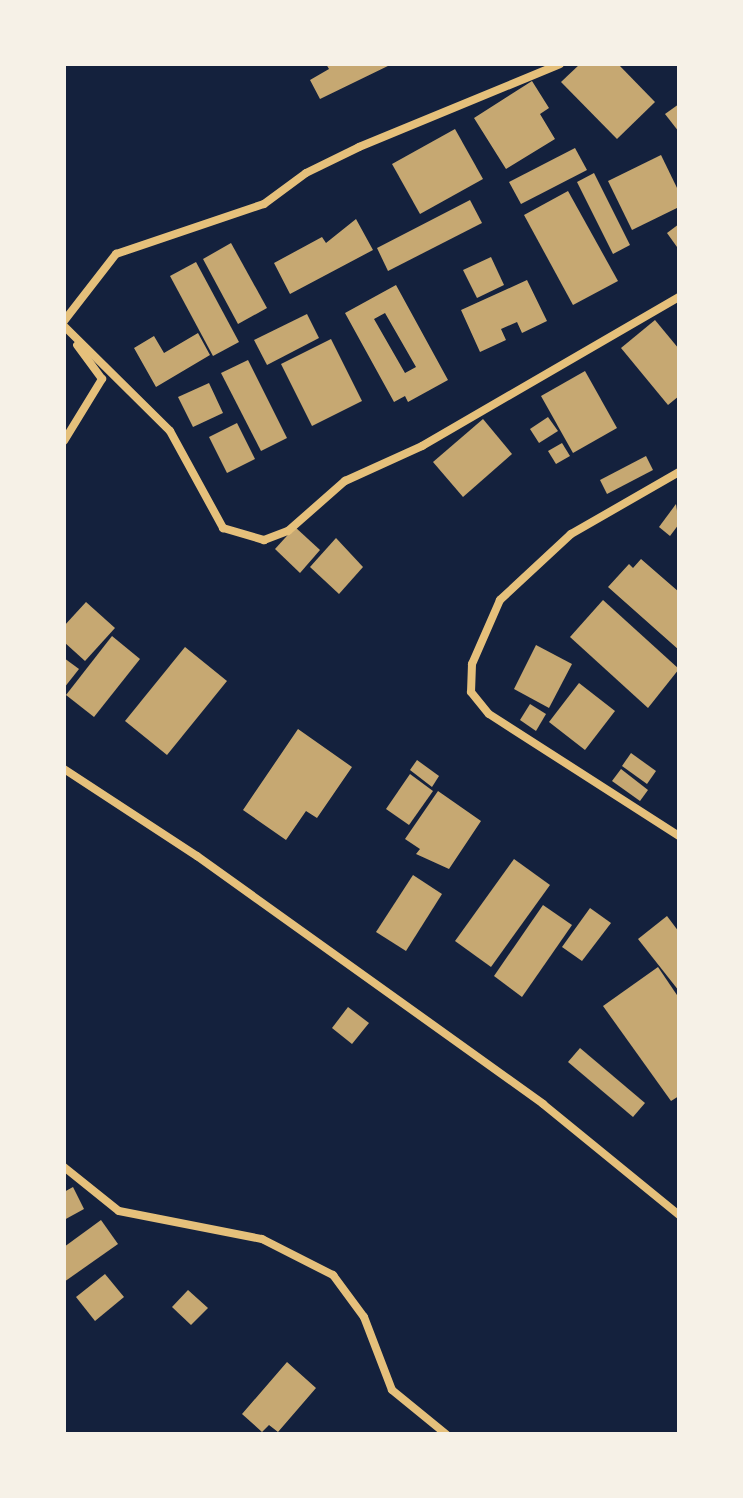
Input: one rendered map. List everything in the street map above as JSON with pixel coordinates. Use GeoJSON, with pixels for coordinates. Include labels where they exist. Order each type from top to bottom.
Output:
{"type":"FeatureCollection","features":[{"type":"Feature","properties":{"kind":"street"},"geometry":{"type":"LineString","coordinates":[[64,325],[116,254],[264,204],[306,173],[359,147],[560,64]]}},
{"type":"Feature","properties":{"kind":"street"},"geometry":{"type":"LineString","coordinates":[[64,325],[170,431],[223,528],[264,540],[288,531],[345,481],[422,446],[675,301],[679,312]]}},
{"type":"Feature","properties":{"kind":"street"},"geometry":{"type":"LineString","coordinates":[[64,325],[102,379],[64,441]]}},
{"type":"Feature","properties":{"kind":"street"},"geometry":{"type":"LineString","coordinates":[[679,472],[571,534],[500,600],[472,664],[471,692],[489,714],[679,836]]}},
{"type":"Feature","properties":{"kind":"street"},"geometry":{"type":"LineString","coordinates":[[64,769],[197,856],[543,1104],[679,1215]]}},
{"type":"Feature","properties":{"kind":"street"},"geometry":{"type":"LineString","coordinates":[[64,1167],[119,1211],[262,1239],[333,1275],[364,1317],[392,1390],[446,1434]]}},
{"type":"Feature","properties":{"kind":"building"},"geometry":{"type":"Polygon","coordinates":[[[326,64],[392,64],[320,99],[310,80],[329,69],[326,64]]]}},
{"type":"Feature","properties":{"kind":"building"},"geometry":{"type":"Polygon","coordinates":[[[580,64],[618,64],[655,102],[617,139],[561,82],[580,64]]]}},
{"type":"Feature","properties":{"kind":"building"},"geometry":{"type":"Polygon","coordinates":[[[532,81],[549,108],[540,114],[555,139],[506,169],[474,118],[532,81]]]}},
{"type":"Feature","properties":{"kind":"building"},"geometry":{"type":"Polygon","coordinates":[[[679,104],[679,132],[665,114],[679,104]]]}},
{"type":"Feature","properties":{"kind":"building"},"geometry":{"type":"Polygon","coordinates":[[[455,129],[483,179],[420,214],[392,164],[455,129]]]}},
{"type":"Feature","properties":{"kind":"building"},"geometry":{"type":"Polygon","coordinates":[[[575,148],[587,170],[521,204],[509,182],[575,148]]]}},
{"type":"Feature","properties":{"kind":"building"},"geometry":{"type":"Polygon","coordinates":[[[661,155],[679,192],[679,207],[632,230],[608,181],[661,155]]]}},
{"type":"Feature","properties":{"kind":"building"},"geometry":{"type":"Polygon","coordinates":[[[594,173],[630,245],[613,254],[577,182],[594,173]]]}},
{"type":"Feature","properties":{"kind":"building"},"geometry":{"type":"Polygon","coordinates":[[[568,191],[618,281],[573,305],[524,215],[568,191]]]}},
{"type":"Feature","properties":{"kind":"building"},"geometry":{"type":"Polygon","coordinates":[[[470,200],[482,223],[388,271],[377,248],[470,200]]]}},
{"type":"Feature","properties":{"kind":"building"},"geometry":{"type":"Polygon","coordinates":[[[356,219],[373,250],[290,294],[274,263],[322,237],[326,243],[356,219]]]}},
{"type":"Feature","properties":{"kind":"building"},"geometry":{"type":"Polygon","coordinates":[[[679,224],[679,245],[677,247],[667,233],[679,224]]]}},
{"type":"Feature","properties":{"kind":"building"},"geometry":{"type":"Polygon","coordinates":[[[231,243],[267,308],[238,324],[203,259],[231,243]]]}},
{"type":"Feature","properties":{"kind":"building"},"geometry":{"type":"Polygon","coordinates":[[[491,257],[504,285],[477,298],[463,270],[491,257]]]}},
{"type":"Feature","properties":{"kind":"building"},"geometry":{"type":"Polygon","coordinates":[[[196,262],[239,342],[213,356],[170,276],[196,262]]]}},
{"type":"Feature","properties":{"kind":"building"},"geometry":{"type":"Polygon","coordinates":[[[527,280],[547,321],[522,333],[517,322],[501,329],[506,340],[480,352],[461,310],[527,280]]]}},
{"type":"Feature","properties":{"kind":"building"},"geometry":{"type":"Polygon","coordinates":[[[396,285],[448,380],[408,402],[405,396],[394,402],[345,313],[396,285]],[[385,313],[374,319],[405,373],[416,367],[385,313]]]}},
{"type":"Feature","properties":{"kind":"building"},"geometry":{"type":"Polygon","coordinates":[[[307,314],[319,338],[267,365],[254,340],[307,314]]]}},
{"type":"Feature","properties":{"kind":"building"},"geometry":{"type":"Polygon","coordinates":[[[655,320],[679,349],[679,396],[668,405],[621,348],[655,320]]]}},
{"type":"Feature","properties":{"kind":"building"},"geometry":{"type":"Polygon","coordinates":[[[198,333],[210,355],[156,387],[134,348],[154,336],[164,353],[198,333]]]}},
{"type":"Feature","properties":{"kind":"building"},"geometry":{"type":"Polygon","coordinates":[[[331,339],[362,401],[312,426],[281,364],[331,339]]]}},
{"type":"Feature","properties":{"kind":"building"},"geometry":{"type":"Polygon","coordinates":[[[248,360],[287,438],[261,451],[221,373],[248,360]]]}},
{"type":"Feature","properties":{"kind":"building"},"geometry":{"type":"Polygon","coordinates":[[[585,371],[617,428],[573,453],[541,396],[585,371]]]}},
{"type":"Feature","properties":{"kind":"building"},"geometry":{"type":"Polygon","coordinates":[[[209,383],[223,413],[193,427],[178,397],[209,383]]]}},
{"type":"Feature","properties":{"kind":"building"},"geometry":{"type":"Polygon","coordinates":[[[548,417],[558,431],[539,443],[530,429],[548,417]]]}},
{"type":"Feature","properties":{"kind":"building"},"geometry":{"type":"Polygon","coordinates":[[[483,419],[512,454],[463,497],[433,462],[483,419]]]}},
{"type":"Feature","properties":{"kind":"building"},"geometry":{"type":"Polygon","coordinates":[[[237,423],[255,459],[227,473],[209,437],[237,423]]]}},
{"type":"Feature","properties":{"kind":"building"},"geometry":{"type":"Polygon","coordinates":[[[562,443],[570,456],[556,464],[548,451],[562,443]]]}},
{"type":"Feature","properties":{"kind":"building"},"geometry":{"type":"Polygon","coordinates":[[[646,456],[653,470],[607,494],[600,480],[646,456]]]}},
{"type":"Feature","properties":{"kind":"building"},"geometry":{"type":"Polygon","coordinates":[[[676,504],[679,524],[670,536],[659,527],[676,504]]]}},
{"type":"Feature","properties":{"kind":"building"},"geometry":{"type":"Polygon","coordinates":[[[295,527],[320,550],[300,573],[275,549],[295,527]]]}},
{"type":"Feature","properties":{"kind":"building"},"geometry":{"type":"Polygon","coordinates":[[[336,538],[363,567],[339,594],[310,567],[336,538]]]}},
{"type":"Feature","properties":{"kind":"building"},"geometry":{"type":"Polygon","coordinates":[[[641,559],[679,592],[679,650],[608,587],[629,564],[633,568],[641,559]]]}},
{"type":"Feature","properties":{"kind":"building"},"geometry":{"type":"Polygon","coordinates":[[[603,600],[679,669],[648,708],[570,637],[603,600]]]}},
{"type":"Feature","properties":{"kind":"building"},"geometry":{"type":"Polygon","coordinates":[[[86,602],[115,628],[85,661],[64,642],[64,626],[86,602]]]}},
{"type":"Feature","properties":{"kind":"building"},"geometry":{"type":"Polygon","coordinates":[[[112,636],[140,659],[94,717],[66,695],[112,636]]]}},
{"type":"Feature","properties":{"kind":"building"},"geometry":{"type":"Polygon","coordinates":[[[536,645],[572,664],[549,708],[514,689],[536,645]]]}},
{"type":"Feature","properties":{"kind":"building"},"geometry":{"type":"Polygon","coordinates":[[[185,647],[227,681],[167,755],[125,721],[185,647]]]}},
{"type":"Feature","properties":{"kind":"building"},"geometry":{"type":"Polygon","coordinates":[[[64,658],[79,669],[64,688],[64,658]]]}},
{"type":"Feature","properties":{"kind":"building"},"geometry":{"type":"Polygon","coordinates":[[[579,683],[615,711],[585,750],[549,722],[579,683]]]}},
{"type":"Feature","properties":{"kind":"building"},"geometry":{"type":"Polygon","coordinates":[[[530,704],[546,714],[536,731],[520,720],[530,704]]]}},
{"type":"Feature","properties":{"kind":"building"},"geometry":{"type":"Polygon","coordinates":[[[298,729],[352,767],[317,818],[306,811],[286,840],[243,810],[298,729]]]}},
{"type":"Feature","properties":{"kind":"building"},"geometry":{"type":"Polygon","coordinates":[[[631,753],[656,771],[647,784],[622,766],[631,753]]]}},
{"type":"Feature","properties":{"kind":"building"},"geometry":{"type":"Polygon","coordinates":[[[417,760],[439,776],[432,787],[410,770],[417,760]]]}},
{"type":"Feature","properties":{"kind":"building"},"geometry":{"type":"Polygon","coordinates":[[[621,769],[648,790],[640,801],[612,781],[621,769]]]}},
{"type":"Feature","properties":{"kind":"building"},"geometry":{"type":"Polygon","coordinates":[[[410,774],[433,791],[409,825],[386,809],[410,774]]]}},
{"type":"Feature","properties":{"kind":"building"},"geometry":{"type":"Polygon","coordinates":[[[438,791],[481,821],[449,869],[416,854],[420,849],[405,839],[438,791]]]}},
{"type":"Feature","properties":{"kind":"building"},"geometry":{"type":"Polygon","coordinates":[[[514,859],[550,885],[491,967],[455,941],[514,859]]]}},
{"type":"Feature","properties":{"kind":"building"},"geometry":{"type":"Polygon","coordinates":[[[413,875],[442,894],[406,951],[376,932],[413,875]]]}},
{"type":"Feature","properties":{"kind":"building"},"geometry":{"type":"Polygon","coordinates":[[[543,905],[572,925],[522,997],[494,976],[543,905]]]}},
{"type":"Feature","properties":{"kind":"building"},"geometry":{"type":"Polygon","coordinates":[[[590,908],[611,923],[582,961],[562,947],[590,908]]]}},
{"type":"Feature","properties":{"kind":"building"},"geometry":{"type":"Polygon","coordinates":[[[667,916],[679,932],[679,991],[638,939],[667,916]]]}},
{"type":"Feature","properties":{"kind":"building"},"geometry":{"type":"Polygon","coordinates":[[[658,967],[679,998],[679,1096],[671,1101],[603,1006],[658,967]]]}},
{"type":"Feature","properties":{"kind":"building"},"geometry":{"type":"Polygon","coordinates":[[[348,1007],[369,1023],[352,1044],[332,1028],[348,1007]]]}},
{"type":"Feature","properties":{"kind":"building"},"geometry":{"type":"Polygon","coordinates":[[[580,1048],[645,1103],[633,1117],[568,1062],[580,1048]]]}},
{"type":"Feature","properties":{"kind":"building"},"geometry":{"type":"Polygon","coordinates":[[[73,1187],[84,1209],[64,1220],[64,1192],[73,1187]]]}},
{"type":"Feature","properties":{"kind":"building"},"geometry":{"type":"Polygon","coordinates":[[[101,1220],[118,1244],[64,1282],[64,1247],[101,1220]]]}},
{"type":"Feature","properties":{"kind":"building"},"geometry":{"type":"Polygon","coordinates":[[[105,1274],[124,1297],[95,1321],[76,1297],[105,1274]]]}},
{"type":"Feature","properties":{"kind":"building"},"geometry":{"type":"Polygon","coordinates":[[[188,1290],[208,1308],[191,1325],[172,1307],[188,1290]]]}},
{"type":"Feature","properties":{"kind":"building"},"geometry":{"type":"Polygon","coordinates":[[[287,1362],[316,1388],[278,1432],[269,1425],[262,1432],[242,1414],[287,1362]]]}}]}
